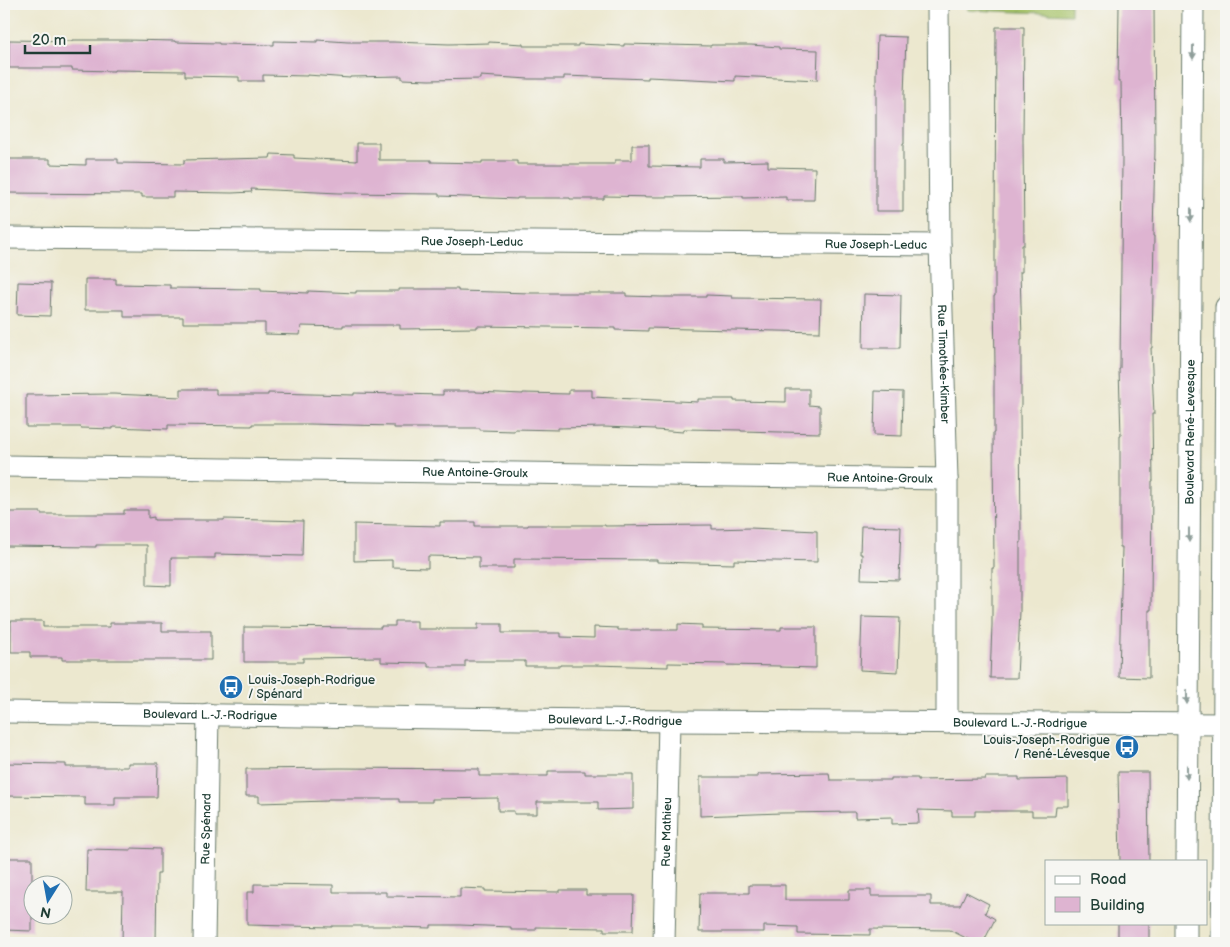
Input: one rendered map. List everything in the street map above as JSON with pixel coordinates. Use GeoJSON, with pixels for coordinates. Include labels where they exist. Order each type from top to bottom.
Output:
{"type":"FeatureCollection","features":[{"type":"Feature","properties":{"kind":"street","name":"Rue Timothée-Kimber"},"geometry":{"type":"LineString","coordinates":[[938,4],[940,245],[947,480],[947,723]]}},
{"type":"Feature","properties":{"kind":"street","name":"Boulevard René-Levesque"},"geometry":{"type":"LineString","coordinates":[[1187,860],[1193,4]]}},
{"type":"Feature","properties":{"kind":"street","name":"Rue Joseph-Leduc"},"geometry":{"type":"LineString","coordinates":[[4,238],[940,245]]}},
{"type":"Feature","properties":{"kind":"street"},"geometry":{"type":"LineString","coordinates":[[1222,943],[1225,724],[1226,307]]}},
{"type":"Feature","properties":{"kind":"street","name":"Rue Antoine-Groulx"},"geometry":{"type":"LineString","coordinates":[[4,466],[947,480]]}},
{"type":"Feature","properties":{"kind":"street","name":"Boulevard L.-J.-Rodrigue"},"geometry":{"type":"LineString","coordinates":[[4,712],[947,723],[1225,724]]}},
{"type":"Feature","properties":{"kind":"street","name":"Rue Spénard"},"geometry":{"type":"LineString","coordinates":[[204,943],[208,714]]}},
{"type":"Feature","properties":{"kind":"street","name":"Rue Mathieu"},"geometry":{"type":"LineString","coordinates":[[664,943],[669,720]]}},
{"type":"Feature","properties":{"kind":"street"},"geometry":{"type":"LineString","coordinates":[[1186,924],[1186,943]]}},
{"type":"Feature","properties":{"kind":"green space"},"geometry":{"type":"Polygon","coordinates":[[[964,4],[1071,4],[1071,14],[968,10],[964,4]]]}},
{"type":"Feature","properties":{"kind":"building"},"geometry":{"type":"Polygon","coordinates":[[[1119,4],[1154,4],[1155,149],[1151,348],[1154,414],[1152,414],[1153,481],[1149,678],[1119,677],[1122,547],[1120,547],[1121,436],[1119,369],[1122,158],[1121,82],[1118,82],[1119,4]]]}},
{"type":"Feature","properties":{"kind":"building"},"geometry":{"type":"Polygon","coordinates":[[[996,27],[1024,27],[1024,245],[1022,245],[1022,272],[1020,272],[1022,339],[1020,407],[1021,543],[1017,678],[990,678],[992,568],[994,568],[996,27]]]}},
{"type":"Feature","properties":{"kind":"building"},"geometry":{"type":"Polygon","coordinates":[[[877,36],[906,37],[903,211],[876,211],[877,36]]]}},
{"type":"Feature","properties":{"kind":"building"},"geometry":{"type":"Polygon","coordinates":[[[9,40],[127,40],[274,45],[274,41],[317,42],[317,40],[449,44],[489,42],[523,44],[523,46],[578,46],[578,44],[624,46],[624,44],[751,45],[779,47],[779,49],[818,50],[817,80],[735,76],[735,81],[648,77],[648,79],[564,76],[564,79],[529,79],[480,76],[480,79],[429,80],[402,79],[402,76],[350,78],[307,75],[263,75],[263,81],[239,81],[239,77],[185,76],[185,71],[9,68],[9,40]]]}},
{"type":"Feature","properties":{"kind":"building"},"geometry":{"type":"Polygon","coordinates":[[[357,143],[379,143],[379,160],[431,160],[431,162],[482,163],[482,161],[517,161],[517,164],[615,164],[615,160],[632,160],[632,145],[649,145],[649,166],[700,167],[700,159],[724,159],[724,162],[768,161],[768,167],[815,168],[814,200],[786,200],[786,197],[743,198],[743,196],[604,196],[604,199],[517,199],[439,196],[439,194],[339,193],[251,189],[252,192],[232,193],[173,192],[173,197],[142,197],[142,194],[4,193],[4,159],[50,159],[50,164],[86,165],[86,159],[118,159],[118,163],[184,164],[184,160],[270,158],[271,154],[294,155],[294,158],[357,161],[357,143]]]}},
{"type":"Feature","properties":{"kind":"building"},"geometry":{"type":"Polygon","coordinates":[[[85,279],[116,279],[116,284],[170,285],[170,288],[261,289],[261,291],[308,293],[308,291],[356,293],[356,291],[399,291],[399,289],[458,289],[458,291],[531,293],[626,293],[626,296],[661,297],[706,297],[706,295],[732,296],[732,298],[821,299],[820,332],[648,328],[648,331],[615,330],[615,328],[477,326],[477,328],[400,329],[400,325],[343,325],[343,327],[301,326],[300,335],[265,334],[265,323],[183,323],[183,317],[124,317],[124,310],[85,310],[85,279]]]}},
{"type":"Feature","properties":{"kind":"building"},"geometry":{"type":"Polygon","coordinates":[[[18,282],[51,283],[50,316],[17,315],[18,282]]]}},
{"type":"Feature","properties":{"kind":"building"},"geometry":{"type":"Polygon","coordinates":[[[864,294],[901,295],[900,348],[863,348],[864,294]]]}},
{"type":"Feature","properties":{"kind":"building"},"geometry":{"type":"Polygon","coordinates":[[[181,389],[216,389],[216,395],[268,395],[268,393],[354,395],[354,393],[443,395],[443,391],[569,394],[569,390],[592,390],[592,397],[698,402],[698,399],[734,399],[734,401],[786,402],[786,389],[809,389],[809,405],[820,406],[820,433],[684,429],[683,432],[604,427],[558,428],[558,430],[515,429],[514,431],[480,430],[480,428],[394,428],[394,426],[310,424],[252,424],[252,426],[168,425],[168,429],[26,427],[26,395],[113,394],[181,397],[181,389]]]}},
{"type":"Feature","properties":{"kind":"building"},"geometry":{"type":"Polygon","coordinates":[[[875,391],[903,392],[902,436],[874,435],[875,391]]]}},
{"type":"Feature","properties":{"kind":"building"},"geometry":{"type":"Polygon","coordinates":[[[124,510],[148,510],[148,518],[154,517],[154,520],[303,521],[302,556],[215,554],[215,558],[171,558],[171,586],[147,585],[147,545],[96,545],[96,547],[4,546],[4,512],[124,514],[124,510]]]}},
{"type":"Feature","properties":{"kind":"building"},"geometry":{"type":"Polygon","coordinates":[[[440,522],[475,522],[475,526],[712,525],[712,529],[750,528],[817,531],[817,562],[734,560],[734,564],[657,562],[657,560],[514,559],[514,568],[479,568],[479,557],[428,556],[428,568],[392,567],[392,560],[354,561],[354,524],[440,526],[440,522]]]}},
{"type":"Feature","properties":{"kind":"building"},"geometry":{"type":"Polygon","coordinates":[[[861,526],[901,527],[899,580],[861,579],[861,526]]]}},
{"type":"Feature","properties":{"kind":"building"},"geometry":{"type":"Polygon","coordinates":[[[862,617],[900,618],[898,672],[860,670],[862,617]]]}},
{"type":"Feature","properties":{"kind":"building"},"geometry":{"type":"Polygon","coordinates":[[[11,621],[43,621],[43,627],[110,627],[110,623],[162,623],[162,631],[211,631],[211,660],[62,660],[62,657],[30,657],[30,652],[11,652],[11,621]]]}},
{"type":"Feature","properties":{"kind":"building"},"geometry":{"type":"Polygon","coordinates":[[[395,621],[417,621],[417,629],[478,629],[478,624],[502,624],[502,633],[561,633],[561,637],[594,638],[594,627],[618,628],[618,630],[678,630],[678,624],[702,625],[702,629],[781,630],[781,627],[816,627],[816,668],[668,663],[668,667],[525,666],[525,661],[465,661],[465,667],[428,667],[428,663],[381,662],[381,657],[303,658],[303,662],[244,662],[244,627],[381,628],[381,626],[395,626],[395,621]]]}},
{"type":"Feature","properties":{"kind":"building"},"geometry":{"type":"Polygon","coordinates":[[[4,763],[66,764],[66,767],[128,767],[128,763],[158,763],[157,797],[115,797],[115,805],[85,805],[85,797],[4,796],[4,763]]]}},
{"type":"Feature","properties":{"kind":"building"},"geometry":{"type":"Polygon","coordinates":[[[246,769],[479,769],[479,776],[548,776],[548,771],[585,771],[585,774],[633,774],[633,809],[598,810],[598,802],[537,802],[537,814],[514,814],[514,811],[498,811],[498,798],[432,799],[432,802],[399,802],[399,799],[328,799],[328,801],[259,803],[259,796],[246,796],[246,769]]]}},
{"type":"Feature","properties":{"kind":"building"},"geometry":{"type":"Polygon","coordinates":[[[1118,772],[1148,772],[1149,860],[1120,860],[1118,772]]]}},
{"type":"Feature","properties":{"kind":"building"},"geometry":{"type":"Polygon","coordinates":[[[829,773],[830,780],[891,780],[891,778],[918,778],[918,780],[985,779],[985,777],[1019,777],[1019,780],[1068,779],[1068,806],[1056,806],[1055,816],[1032,816],[1032,811],[975,811],[975,816],[952,816],[952,811],[918,810],[919,823],[892,824],[892,817],[855,818],[855,812],[700,816],[700,777],[758,777],[758,774],[829,773]]]}},
{"type":"Feature","properties":{"kind":"building"},"geometry":{"type":"Polygon","coordinates":[[[131,848],[160,849],[160,874],[157,874],[156,943],[122,943],[123,892],[86,892],[87,849],[131,850],[131,848]]]}},
{"type":"Feature","properties":{"kind":"building"},"geometry":{"type":"Polygon","coordinates":[[[4,858],[32,858],[32,874],[22,874],[22,924],[32,924],[32,931],[4,930],[4,858]]]}},
{"type":"Feature","properties":{"kind":"building"},"geometry":{"type":"Polygon","coordinates":[[[254,884],[333,885],[333,892],[386,892],[386,896],[460,897],[460,888],[485,889],[485,891],[560,892],[560,890],[586,890],[586,895],[634,895],[633,931],[604,931],[604,928],[536,927],[536,930],[511,930],[511,927],[460,925],[431,925],[431,928],[247,925],[247,892],[254,892],[254,884]]]}},
{"type":"Feature","properties":{"kind":"building"},"geometry":{"type":"Polygon","coordinates":[[[749,885],[785,885],[785,900],[849,900],[849,890],[871,890],[871,896],[931,896],[931,905],[960,905],[966,892],[989,904],[985,913],[995,919],[983,943],[976,943],[950,930],[870,929],[870,935],[798,934],[798,927],[764,926],[764,932],[699,932],[700,893],[749,893],[749,885]]]}},
{"type":"Feature","properties":{"kind":"building"},"geometry":{"type":"Polygon","coordinates":[[[1118,924],[1149,924],[1149,943],[1118,943],[1118,924]]]}},
{"type":"Feature","properties":{"kind":"place","name":"Louis-Joseph-Rodrigue / Spénard"},"geometry":{"type":"Point","coordinates":[231,687]}},
{"type":"Feature","properties":{"kind":"place","name":"Louis-Joseph-Rodrigue / René-Lévesque"},"geometry":{"type":"Point","coordinates":[1127,747]}}]}
